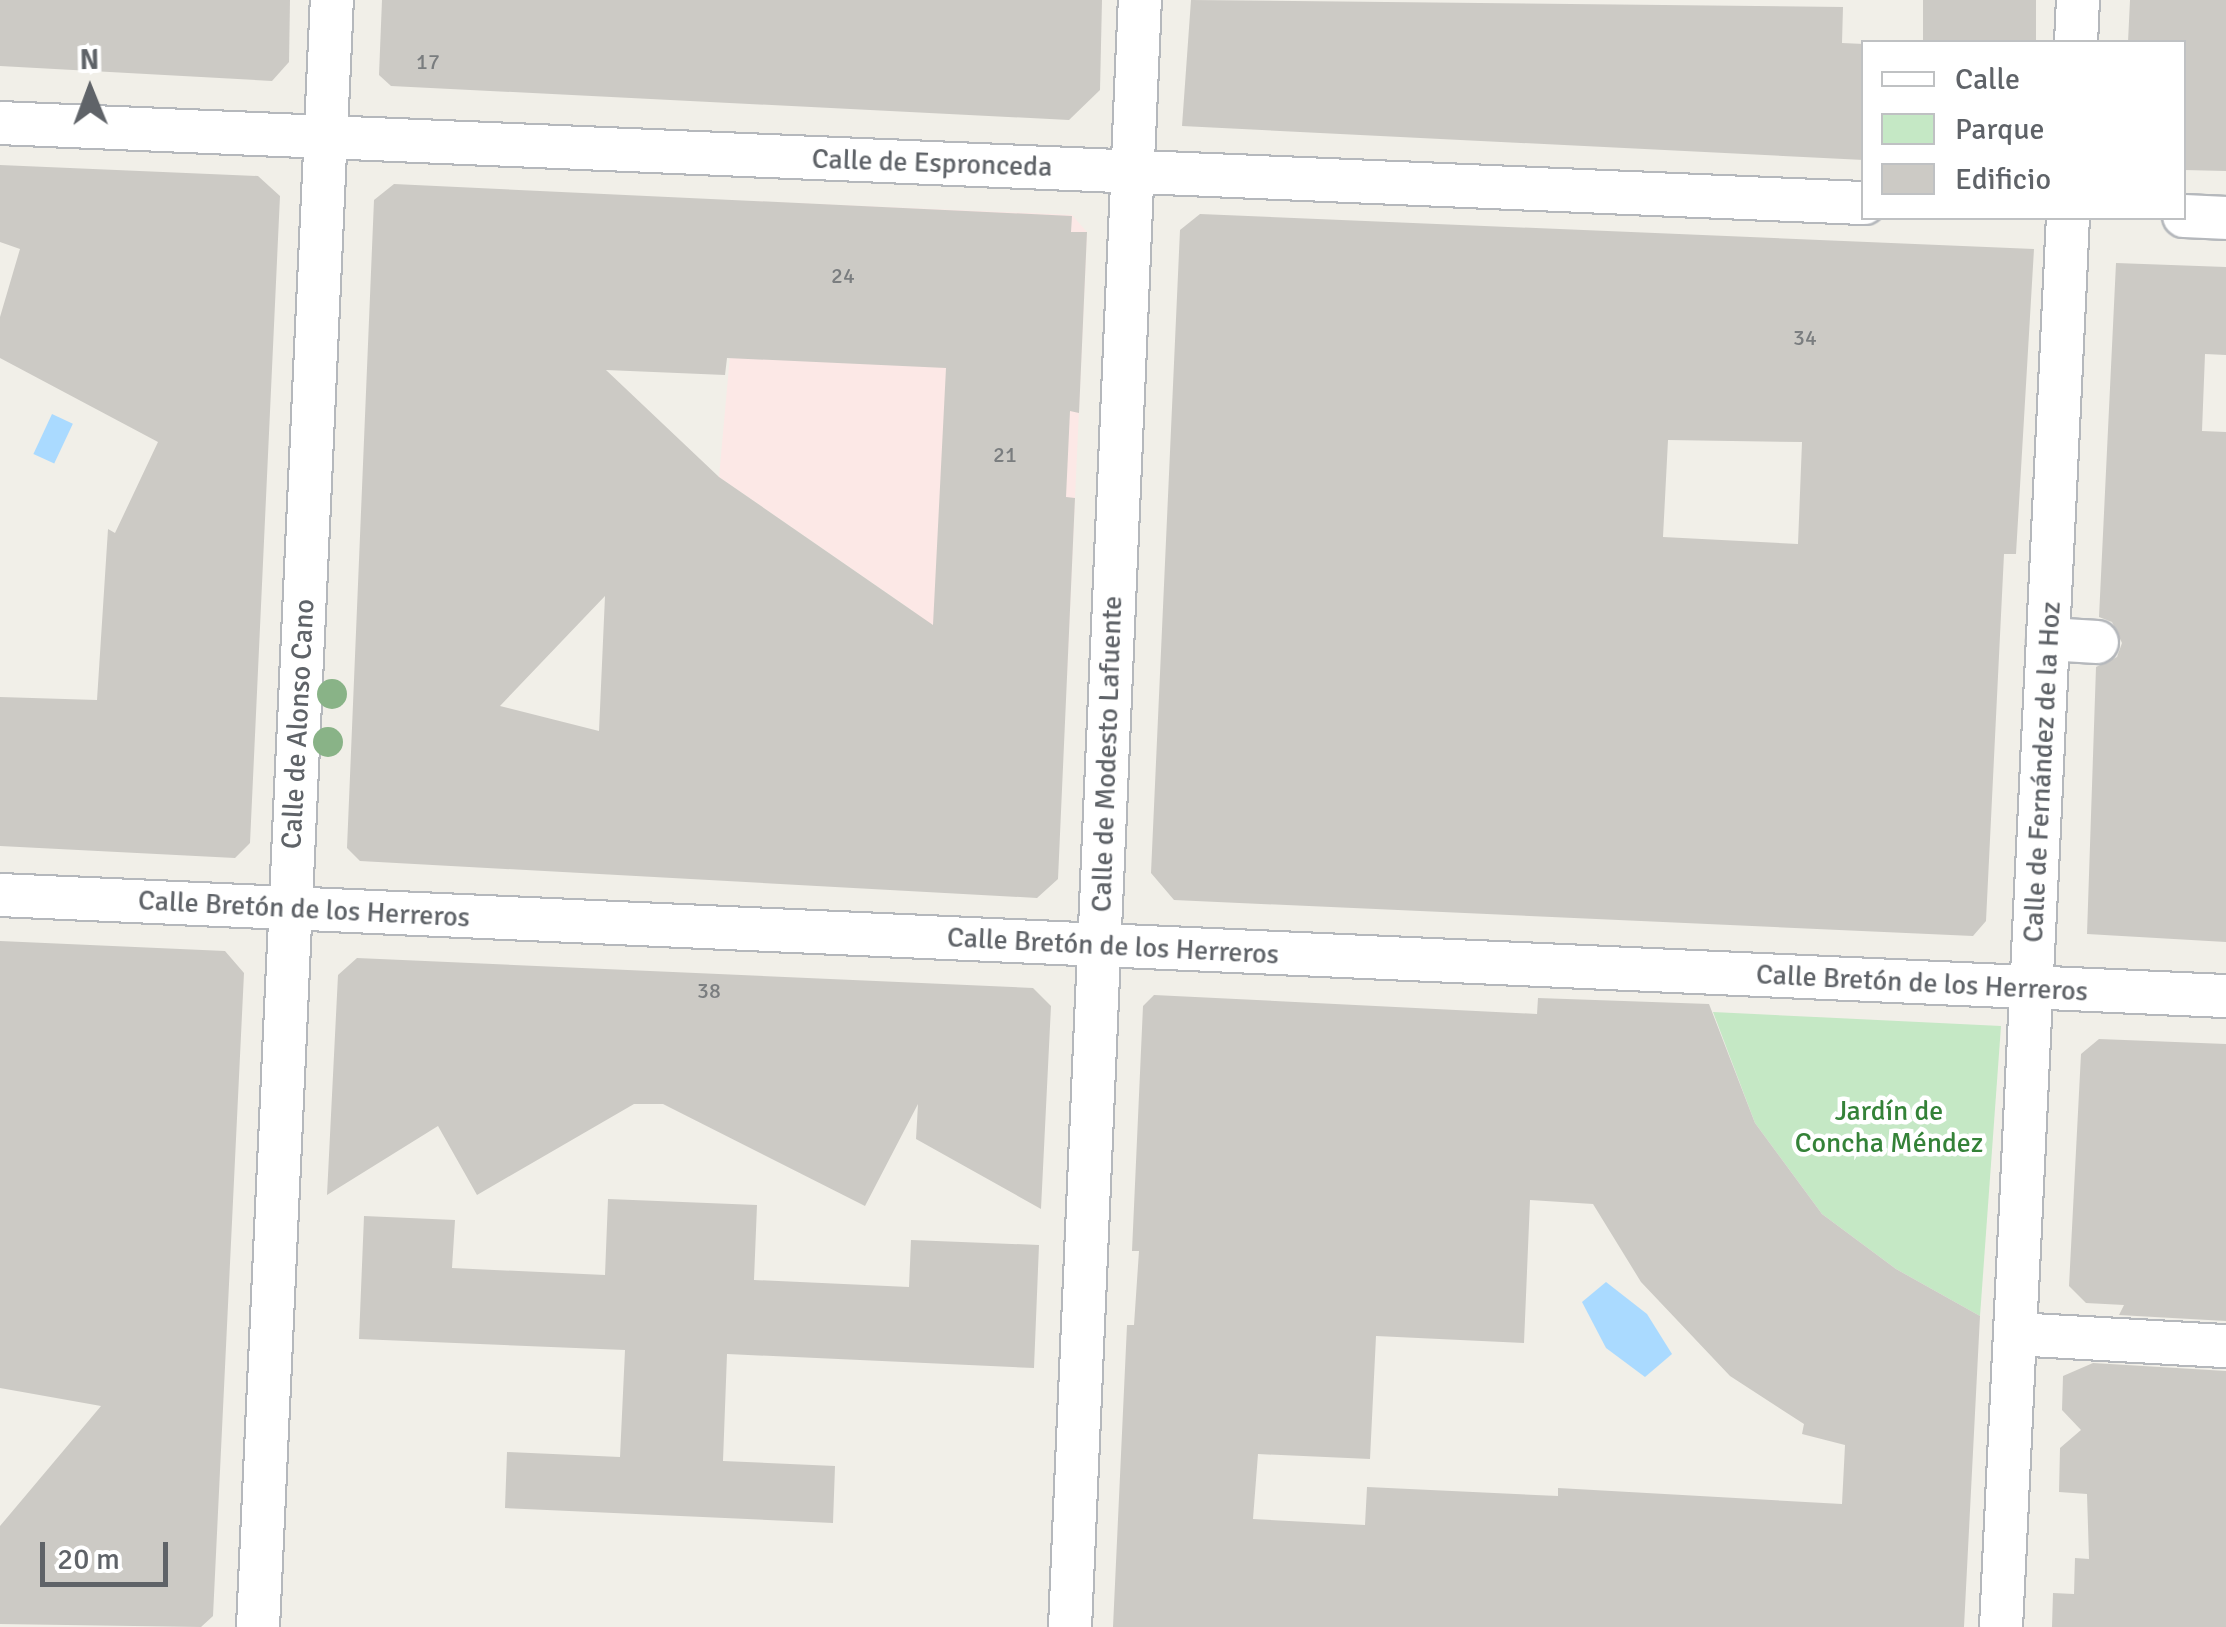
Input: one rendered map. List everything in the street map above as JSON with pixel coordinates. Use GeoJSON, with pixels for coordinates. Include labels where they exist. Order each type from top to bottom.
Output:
{"type":"FeatureCollection","features":[{"type":"Feature","properties":{"kind":"street","name":"Calle de Alonso Cano"},"geometry":{"type":"LineString","coordinates":[[258,1627],[332,0]]}},
{"type":"Feature","properties":{"kind":"street","name":"Calle de Modesto Lafuente"},"geometry":{"type":"LineString","coordinates":[[1070,1627],[1140,0]]}},
{"type":"Feature","properties":{"kind":"street"},"geometry":{"type":"LineString","coordinates":[[2076,40],[2078,0]]}},
{"type":"Feature","properties":{"kind":"street","name":"Calle de Espronceda"},"geometry":{"type":"LineString","coordinates":[[0,123],[1861,203]]}},
{"type":"Feature","properties":{"kind":"street"},"geometry":{"type":"LineString","coordinates":[[2186,216],[2226,218]]}},
{"type":"Feature","properties":{"kind":"street","name":"Calle de Fernández de la Hoz"},"geometry":{"type":"LineString","coordinates":[[2001,1627],[2068,220]]}},
{"type":"Feature","properties":{"kind":"street"},"geometry":{"type":"LineString","coordinates":[[2048,639],[2097,642]]}},
{"type":"Feature","properties":{"kind":"street","name":"Calle Bretón de los Herreros"},"geometry":{"type":"LineString","coordinates":[[0,895],[2226,996]]}},
{"type":"Feature","properties":{"kind":"street"},"geometry":{"type":"LineString","coordinates":[[2015,1334],[2226,1346]]}},
{"type":"Feature","properties":{"kind":"shaded area"},"geometry":{"type":"Polygon","coordinates":[[[744,201],[1072,215],[1087,232],[1067,676],[903,671],[913,611],[719,477],[744,201]]]}},
{"type":"Feature","properties":{"kind":"green space","name":"Jardín de Concha Méndez"},"geometry":{"type":"Polygon","coordinates":[[[1713,1012],[2001,1026],[1980,1316],[1896,1269],[1822,1214],[1755,1123],[1713,1012]]]}},
{"type":"Feature","properties":{"kind":"water"},"geometry":{"type":"Polygon","coordinates":[[[52,414],[73,424],[54,464],[33,454],[52,414]]]}},
{"type":"Feature","properties":{"kind":"water"},"geometry":{"type":"Polygon","coordinates":[[[1606,1282],[1647,1314],[1672,1354],[1645,1377],[1606,1348],[1582,1302],[1606,1282]]]}},
{"type":"Feature","properties":{"kind":"building"},"geometry":{"type":"Polygon","coordinates":[[[0,0],[290,0],[289,62],[272,81],[0,66],[0,0]]]}},
{"type":"Feature","properties":{"kind":"building"},"geometry":{"type":"Polygon","coordinates":[[[382,0],[1102,0],[1100,90],[1069,120],[391,86],[379,75],[382,0]]]}},
{"type":"Feature","properties":{"kind":"building"},"geometry":{"type":"Polygon","coordinates":[[[1191,0],[1843,7],[1842,43],[1861,44],[1861,160],[1182,126],[1191,0]]]}},
{"type":"Feature","properties":{"kind":"building"},"geometry":{"type":"Polygon","coordinates":[[[1923,0],[2036,0],[2036,40],[1923,40],[1923,0]]]}},
{"type":"Feature","properties":{"kind":"building"},"geometry":{"type":"Polygon","coordinates":[[[2130,0],[2226,0],[2226,171],[2186,170],[2186,40],[2128,40],[2130,0]]]}},
{"type":"Feature","properties":{"kind":"building"},"geometry":{"type":"Polygon","coordinates":[[[0,165],[258,176],[280,196],[250,843],[235,858],[0,846],[0,697],[97,700],[108,529],[115,533],[158,442],[0,358],[0,317],[20,249],[0,242],[0,165]]]}},
{"type":"Feature","properties":{"kind":"building"},"geometry":{"type":"Polygon","coordinates":[[[394,184],[1072,216],[1071,232],[1087,232],[1079,413],[1070,411],[1066,497],[1075,498],[1058,879],[1037,898],[360,861],[347,848],[374,200],[394,184]],[[727,358],[725,375],[606,370],[719,477],[933,625],[946,368],[727,358]],[[605,596],[500,706],[599,731],[605,596]]]}},
{"type":"Feature","properties":{"kind":"building"},"geometry":{"type":"Polygon","coordinates":[[[1200,214],[2034,249],[2016,554],[2004,554],[1986,921],[1973,936],[1174,900],[1151,873],[1180,230],[1200,214]],[[1668,440],[1663,537],[1798,544],[1802,442],[1668,440]]]}},
{"type":"Feature","properties":{"kind":"building"},"geometry":{"type":"Polygon","coordinates":[[[2116,263],[2226,267],[2226,355],[2205,354],[2202,431],[2226,432],[2226,942],[2087,934],[2096,667],[2117,657],[2122,643],[2112,622],[2099,617],[2116,263]]]}},
{"type":"Feature","properties":{"kind":"building"},"geometry":{"type":"Polygon","coordinates":[[[0,941],[225,951],[244,973],[213,1616],[201,1627],[0,1624],[0,1526],[101,1406],[0,1388],[0,941]]]}},
{"type":"Feature","properties":{"kind":"building"},"geometry":{"type":"Polygon","coordinates":[[[357,958],[1033,988],[1051,1006],[1041,1209],[916,1139],[918,1104],[865,1206],[663,1104],[634,1104],[477,1195],[438,1126],[327,1195],[338,975],[357,958]]]}},
{"type":"Feature","properties":{"kind":"building"},"geometry":{"type":"Polygon","coordinates":[[[1154,995],[1537,1014],[1538,998],[1709,1004],[1755,1123],[1822,1214],[1896,1269],[1980,1316],[1964,1627],[1113,1627],[1127,1325],[1134,1325],[1139,1251],[1132,1251],[1143,1006],[1154,995]],[[1530,1200],[1524,1343],[1376,1336],[1370,1459],[1258,1454],[1253,1519],[1365,1525],[1367,1487],[1558,1496],[1558,1488],[1842,1504],[1845,1445],[1802,1434],[1804,1424],[1730,1376],[1641,1282],[1593,1204],[1530,1200]]]}},
{"type":"Feature","properties":{"kind":"building"},"geometry":{"type":"Polygon","coordinates":[[[2099,1039],[2226,1044],[2226,1321],[2119,1315],[2124,1305],[2086,1303],[2069,1286],[2081,1054],[2099,1039]]]}},
{"type":"Feature","properties":{"kind":"building"},"geometry":{"type":"Polygon","coordinates":[[[608,1199],[757,1205],[754,1280],[909,1287],[911,1240],[1039,1245],[1034,1368],[727,1354],[723,1461],[835,1466],[833,1523],[505,1508],[507,1452],[620,1457],[625,1350],[359,1339],[364,1216],[455,1220],[452,1268],[605,1275],[608,1199]]]}},
{"type":"Feature","properties":{"kind":"building"},"geometry":{"type":"Polygon","coordinates":[[[2093,1363],[2226,1371],[2226,1627],[2052,1627],[2053,1593],[2074,1594],[2075,1558],[2089,1559],[2087,1494],[2059,1492],[2060,1448],[2081,1430],[2062,1410],[2063,1376],[2093,1363]]]}}]}
